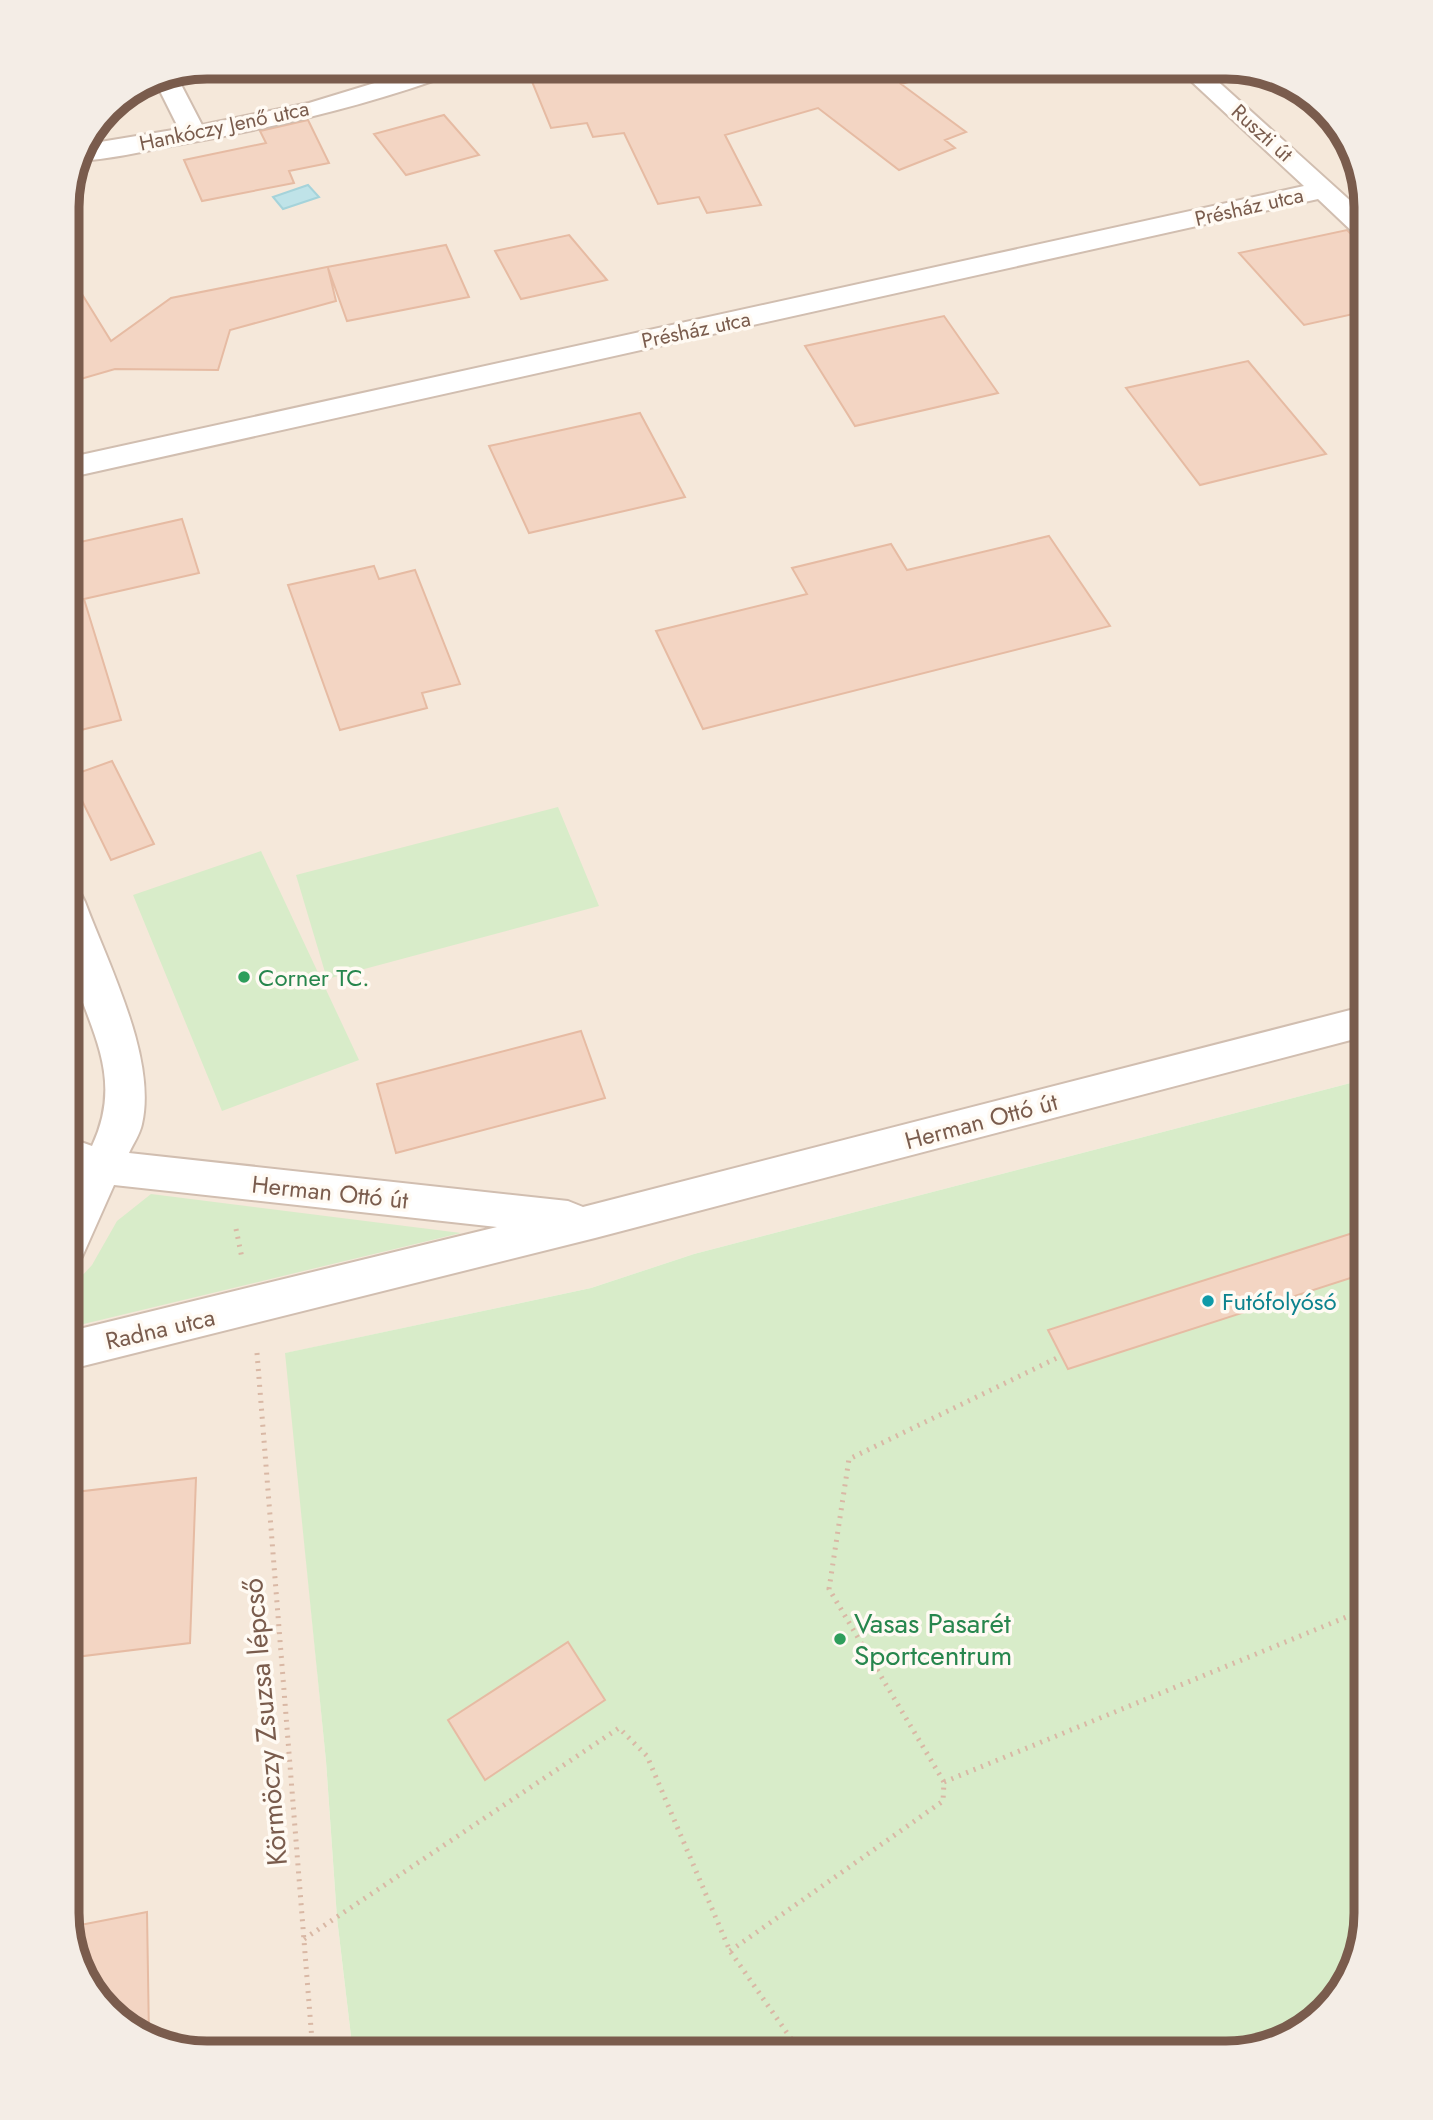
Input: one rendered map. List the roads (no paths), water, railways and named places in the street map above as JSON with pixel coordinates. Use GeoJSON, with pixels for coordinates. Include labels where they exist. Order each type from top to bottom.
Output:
{"type":"FeatureCollection","features":[{"type":"Feature","properties":{"kind":"street","name":"Hankóczy Jenő utca"},"geometry":{"type":"LineString","coordinates":[[91,152],[253,124],[415,79]]}},
{"type":"Feature","properties":{"kind":"street","name":"Ruszti út"},"geometry":{"type":"LineString","coordinates":[[1201,79],[1354,217]]}},
{"type":"Feature","properties":{"kind":"street"},"geometry":{"type":"LineString","coordinates":[[169,85],[194,134]]}},
{"type":"Feature","properties":{"kind":"street","name":"Présház utca"},"geometry":{"type":"LineString","coordinates":[[79,465],[1324,190]]}},
{"type":"Feature","properties":{"kind":"street"},"geometry":{"type":"LineString","coordinates":[[79,935],[122,1052],[126,1093],[122,1125],[84,1160],[79,1185]]}},
{"type":"Feature","properties":{"kind":"street","name":"Herman Ottó út"},"geometry":{"type":"LineString","coordinates":[[253,1307],[1354,1024]]}},
{"type":"Feature","properties":{"kind":"street","name":"Herman Ottó út"},"geometry":{"type":"LineString","coordinates":[[84,1160],[226,1180],[595,1221]]}},
{"type":"Feature","properties":{"kind":"street","name":"Radna utca"},"geometry":{"type":"LineString","coordinates":[[79,1348],[253,1307]]}},
{"type":"Feature","properties":{"kind":"water"},"geometry":{"type":"Polygon","coordinates":[[[308,185],[319,197],[283,209],[273,197],[308,185]]]}},
{"type":"Feature","properties":{"kind":"place","name":"Corner TC."},"geometry":{"type":"Point","coordinates":[244,977]}},
{"type":"Feature","properties":{"kind":"place","name":"Futófolyósó"},"geometry":{"type":"Point","coordinates":[1208,1301]}},
{"type":"Feature","properties":{"kind":"place","name":"Vasas Pasarét Sportcentrum"},"geometry":{"type":"Point","coordinates":[840,1639]}}]}
